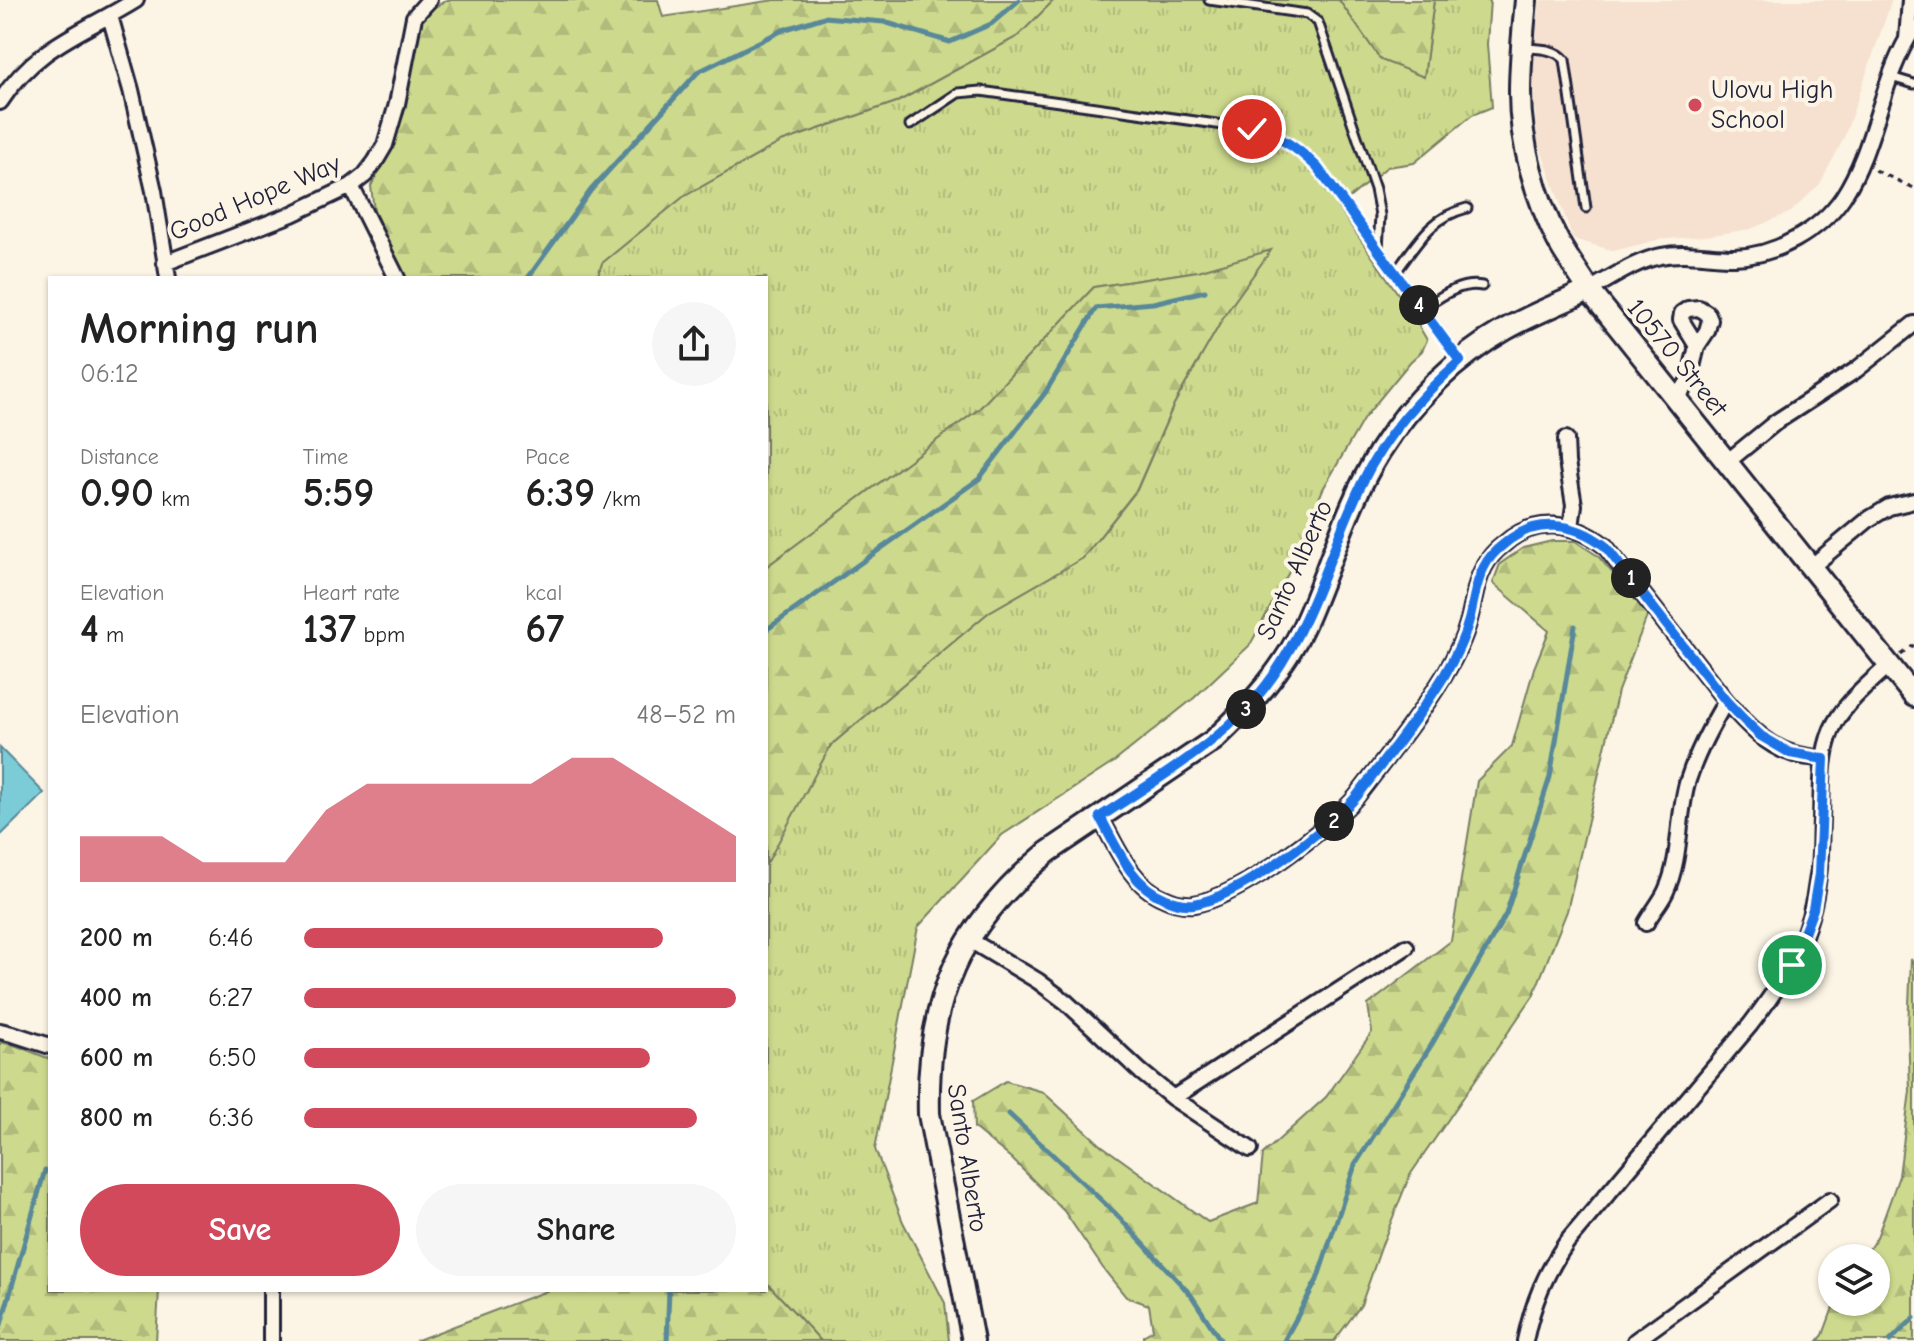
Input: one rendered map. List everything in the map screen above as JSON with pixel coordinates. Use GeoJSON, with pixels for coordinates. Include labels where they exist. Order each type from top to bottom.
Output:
{"type":"FeatureCollection","features":[{"type":"Feature","properties":{"kind":"street"},"geometry":{"type":"LineString","coordinates":[[0,102],[22,72],[40,56],[136,0]]}},
{"type":"Feature","properties":{"kind":"street","name":"Good Hope Way"},"geometry":{"type":"LineString","coordinates":[[166,270],[351,186],[370,169],[385,145],[397,104],[414,17],[429,0]]}},
{"type":"Feature","properties":{"kind":"street","name":"10570 Street"},"geometry":{"type":"LineString","coordinates":[[1526,0],[1520,95],[1523,128],[1548,220],[1560,244],[1589,290],[1914,696]]}},
{"type":"Feature","properties":{"kind":"street","name":"Santo Alberto"},"geometry":{"type":"LineString","coordinates":[[973,1341],[929,1114],[928,1079],[933,1028],[941,997],[968,939],[1009,887],[1031,866],[1214,740],[1237,719],[1272,678],[1303,627],[1362,483],[1380,451],[1417,402],[1460,361],[1507,329],[1641,262],[1680,253],[1737,257],[1772,249],[1795,240],[1829,214],[1861,164],[1891,77],[1910,34],[1910,0]]}},
{"type":"Feature","properties":{"kind":"street"},"geometry":{"type":"LineString","coordinates":[[110,16],[154,191],[166,270]]}},
{"type":"Feature","properties":{"kind":"street"},"geometry":{"type":"LineString","coordinates":[[351,186],[396,276]]}},
{"type":"Feature","properties":{"kind":"street"},"geometry":{"type":"LineString","coordinates":[[1727,462],[1776,422],[1856,370],[1914,324]]}},
{"type":"Feature","properties":{"kind":"street"},"geometry":{"type":"LineString","coordinates":[[1677,399],[1689,380],[1697,346]]}},
{"type":"Feature","properties":{"kind":"street"},"geometry":{"type":"LineString","coordinates":[[1566,439],[1574,505],[1571,527]]}},
{"type":"Feature","properties":{"kind":"street"},"geometry":{"type":"LineString","coordinates":[[1811,567],[1879,512],[1914,501]]}},
{"type":"Feature","properties":{"kind":"street"},"geometry":{"type":"LineString","coordinates":[[1100,817],[1126,865],[1144,886],[1161,898],[1192,904],[1218,896],[1253,878],[1343,813],[1445,675],[1469,621],[1483,568],[1493,553],[1514,535],[1542,525],[1571,527],[1605,546],[1726,701],[1746,722],[1790,753],[1824,759]]}},
{"type":"Feature","properties":{"kind":"street"},"geometry":{"type":"LineString","coordinates":[[1525,1341],[1530,1315],[1552,1263],[1750,1025],[1792,965],[1813,909],[1819,874],[1824,759],[1833,726],[1889,665]]}},
{"type":"Feature","properties":{"kind":"street"},"geometry":{"type":"LineString","coordinates":[[1646,923],[1666,891],[1671,874],[1691,770],[1726,701]]}},
{"type":"Feature","properties":{"kind":"street"},"geometry":{"type":"LineString","coordinates":[[968,939],[1038,981],[1066,1002],[1173,1098],[1250,1149]]}},
{"type":"Feature","properties":{"kind":"street"},"geometry":{"type":"LineString","coordinates":[[1173,1098],[1406,947]]}},
{"type":"Feature","properties":{"kind":"street"},"geometry":{"type":"LineString","coordinates":[[0,1031],[48,1045]]}},
{"type":"Feature","properties":{"kind":"street"},"geometry":{"type":"LineString","coordinates":[[1635,1341],[1830,1200]]}},
{"type":"Feature","properties":{"kind":"street"},"geometry":{"type":"LineString","coordinates":[[271,1292],[271,1341]]}},
{"type":"Feature","properties":{"kind":"lane"},"geometry":{"type":"LineString","coordinates":[[1209,0],[1307,14],[1318,22],[1375,189],[1380,215],[1378,250]]}},
{"type":"Feature","properties":{"kind":"lane"},"geometry":{"type":"LineString","coordinates":[[1522,48],[1549,50],[1560,54],[1565,60],[1586,208]]}},
{"type":"Feature","properties":{"kind":"lane"},"geometry":{"type":"LineString","coordinates":[[1891,77],[1914,84]]}},
{"type":"Feature","properties":{"kind":"lane"},"geometry":{"type":"LineString","coordinates":[[910,125],[958,93],[981,91],[1252,129],[1281,138],[1301,151],[1317,167],[1460,361]]}},
{"type":"Feature","properties":{"kind":"lane"},"geometry":{"type":"LineString","coordinates":[[1395,273],[1439,219],[1467,208]]}},
{"type":"Feature","properties":{"kind":"lane"},"geometry":{"type":"LineString","coordinates":[[1422,309],[1460,287],[1471,284],[1482,286]]}},
{"type":"Feature","properties":{"kind":"path"},"geometry":{"type":"LineString","coordinates":[[1861,164],[1914,188]]}},
{"type":"Feature","properties":{"kind":"shaded area","name":"Ulovu High School"},"geometry":{"type":"Polygon","coordinates":[[[1540,0],[1892,0],[1844,138],[1820,184],[1791,212],[1751,229],[1657,240],[1614,251],[1573,239],[1537,139],[1532,73],[1540,0]]]}},
{"type":"Feature","properties":{"kind":"green space"},"geometry":{"type":"Polygon","coordinates":[[[446,0],[658,0],[663,17],[775,0],[1054,0],[1018,36],[899,101],[781,142],[683,197],[602,263],[598,276],[404,276],[374,211],[371,186],[404,113],[423,15],[446,0]]]}},
{"type":"Feature","properties":{"kind":"green space"},"geometry":{"type":"Polygon","coordinates":[[[1054,0],[1339,0],[1381,60],[1424,76],[1434,0],[1490,0],[1487,44],[1492,107],[1472,115],[1414,163],[1387,167],[1338,207],[1427,340],[1422,351],[1364,418],[1323,489],[1289,572],[1250,645],[1194,698],[1114,762],[1002,835],[918,927],[875,1149],[903,1222],[945,1303],[949,1341],[821,1341],[768,1284],[768,857],[831,745],[989,612],[1083,558],[1137,490],[1174,404],[1226,313],[1270,251],[1198,271],[1094,287],[979,409],[768,566],[768,276],[598,276],[602,263],[683,197],[781,142],[899,101],[1018,36],[1054,0]]]}},
{"type":"Feature","properties":{"kind":"green space"},"geometry":{"type":"Polygon","coordinates":[[[1339,0],[1434,0],[1424,77],[1381,60],[1339,0]]]}},
{"type":"Feature","properties":{"kind":"green space"},"geometry":{"type":"Polygon","coordinates":[[[1271,250],[1226,313],[1174,404],[1137,489],[1083,558],[989,612],[831,745],[768,861],[768,566],[979,409],[1094,287],[1198,271],[1271,250]]]}},
{"type":"Feature","properties":{"kind":"green space"},"geometry":{"type":"Polygon","coordinates":[[[1552,541],[1575,541],[1598,556],[1648,614],[1618,691],[1567,911],[1533,996],[1410,1175],[1361,1305],[1334,1341],[1143,1341],[1143,1336],[1153,1330],[1149,1305],[1126,1297],[1064,1211],[1011,1158],[974,1128],[973,1101],[1006,1081],[1043,1092],[1101,1145],[1208,1222],[1258,1203],[1263,1154],[1326,1097],[1372,1032],[1368,1005],[1451,941],[1477,781],[1512,746],[1534,668],[1549,631],[1493,583],[1500,564],[1523,548],[1552,541]]]}},
{"type":"Feature","properties":{"kind":"green space"},"geometry":{"type":"Polygon","coordinates":[[[1911,959],[1914,966],[1914,1341],[1818,1341],[1830,1316],[1890,1316],[1890,1244],[1872,1244],[1899,1176],[1910,1091],[1908,1027],[1911,959]]]}},
{"type":"Feature","properties":{"kind":"green space"},"geometry":{"type":"Polygon","coordinates":[[[0,1042],[48,1058],[48,1292],[159,1292],[156,1341],[0,1341],[0,1042]]]}},
{"type":"Feature","properties":{"kind":"green space"},"geometry":{"type":"Polygon","coordinates":[[[768,1284],[821,1341],[415,1341],[544,1292],[768,1292],[768,1284]]]}},
{"type":"Feature","properties":{"kind":"water"},"geometry":{"type":"Polygon","coordinates":[[[0,748],[44,793],[0,836],[0,748]]]}},
{"type":"Feature","properties":{"kind":"waterway"},"geometry":{"type":"LineString","coordinates":[[529,276],[591,190],[698,72],[783,30],[824,17],[884,22],[950,42],[991,24],[1019,0]]}},
{"type":"Feature","properties":{"kind":"waterway"},"geometry":{"type":"LineString","coordinates":[[768,629],[979,479],[1045,393],[1096,308],[1153,303],[1205,291]]}},
{"type":"Feature","properties":{"kind":"waterway"},"geometry":{"type":"LineString","coordinates":[[1284,1341],[1317,1280],[1355,1165],[1432,1044],[1506,914],[1550,777],[1575,626]]}},
{"type":"Feature","properties":{"kind":"waterway"},"geometry":{"type":"LineString","coordinates":[[1009,1114],[1114,1212],[1191,1295],[1221,1341]]}},
{"type":"Feature","properties":{"kind":"waterway"},"geometry":{"type":"LineString","coordinates":[[0,1328],[45,1170]]}},
{"type":"Feature","properties":{"kind":"waterway"},"geometry":{"type":"LineString","coordinates":[[667,1341],[669,1292]]}},
{"type":"Feature","properties":{"kind":"waterway"},"geometry":{"type":"LineString","coordinates":[[1890,1341],[1914,1318]]}},
{"type":"Feature","properties":{"kind":"place","name":"Ulovu High School"},"geometry":{"type":"Point","coordinates":[1695,105]}},
{"type":"Feature","properties":{"kind":"route"},"geometry":{"type":"LineString","coordinates":[[1252,129],[1281,138],[1301,151],[1317,167],[1460,361],[1417,402],[1380,451],[1362,483],[1303,627],[1272,678],[1237,719],[1214,740],[1100,817],[1126,865],[1144,886],[1161,898],[1192,904],[1218,896],[1253,878],[1323,830],[1357,796],[1445,675],[1469,621],[1483,568],[1493,553],[1514,535],[1527,529],[1542,525],[1571,527],[1605,546],[1726,701],[1761,736],[1790,753],[1824,759],[1819,874],[1813,909],[1792,965]]}}]}
